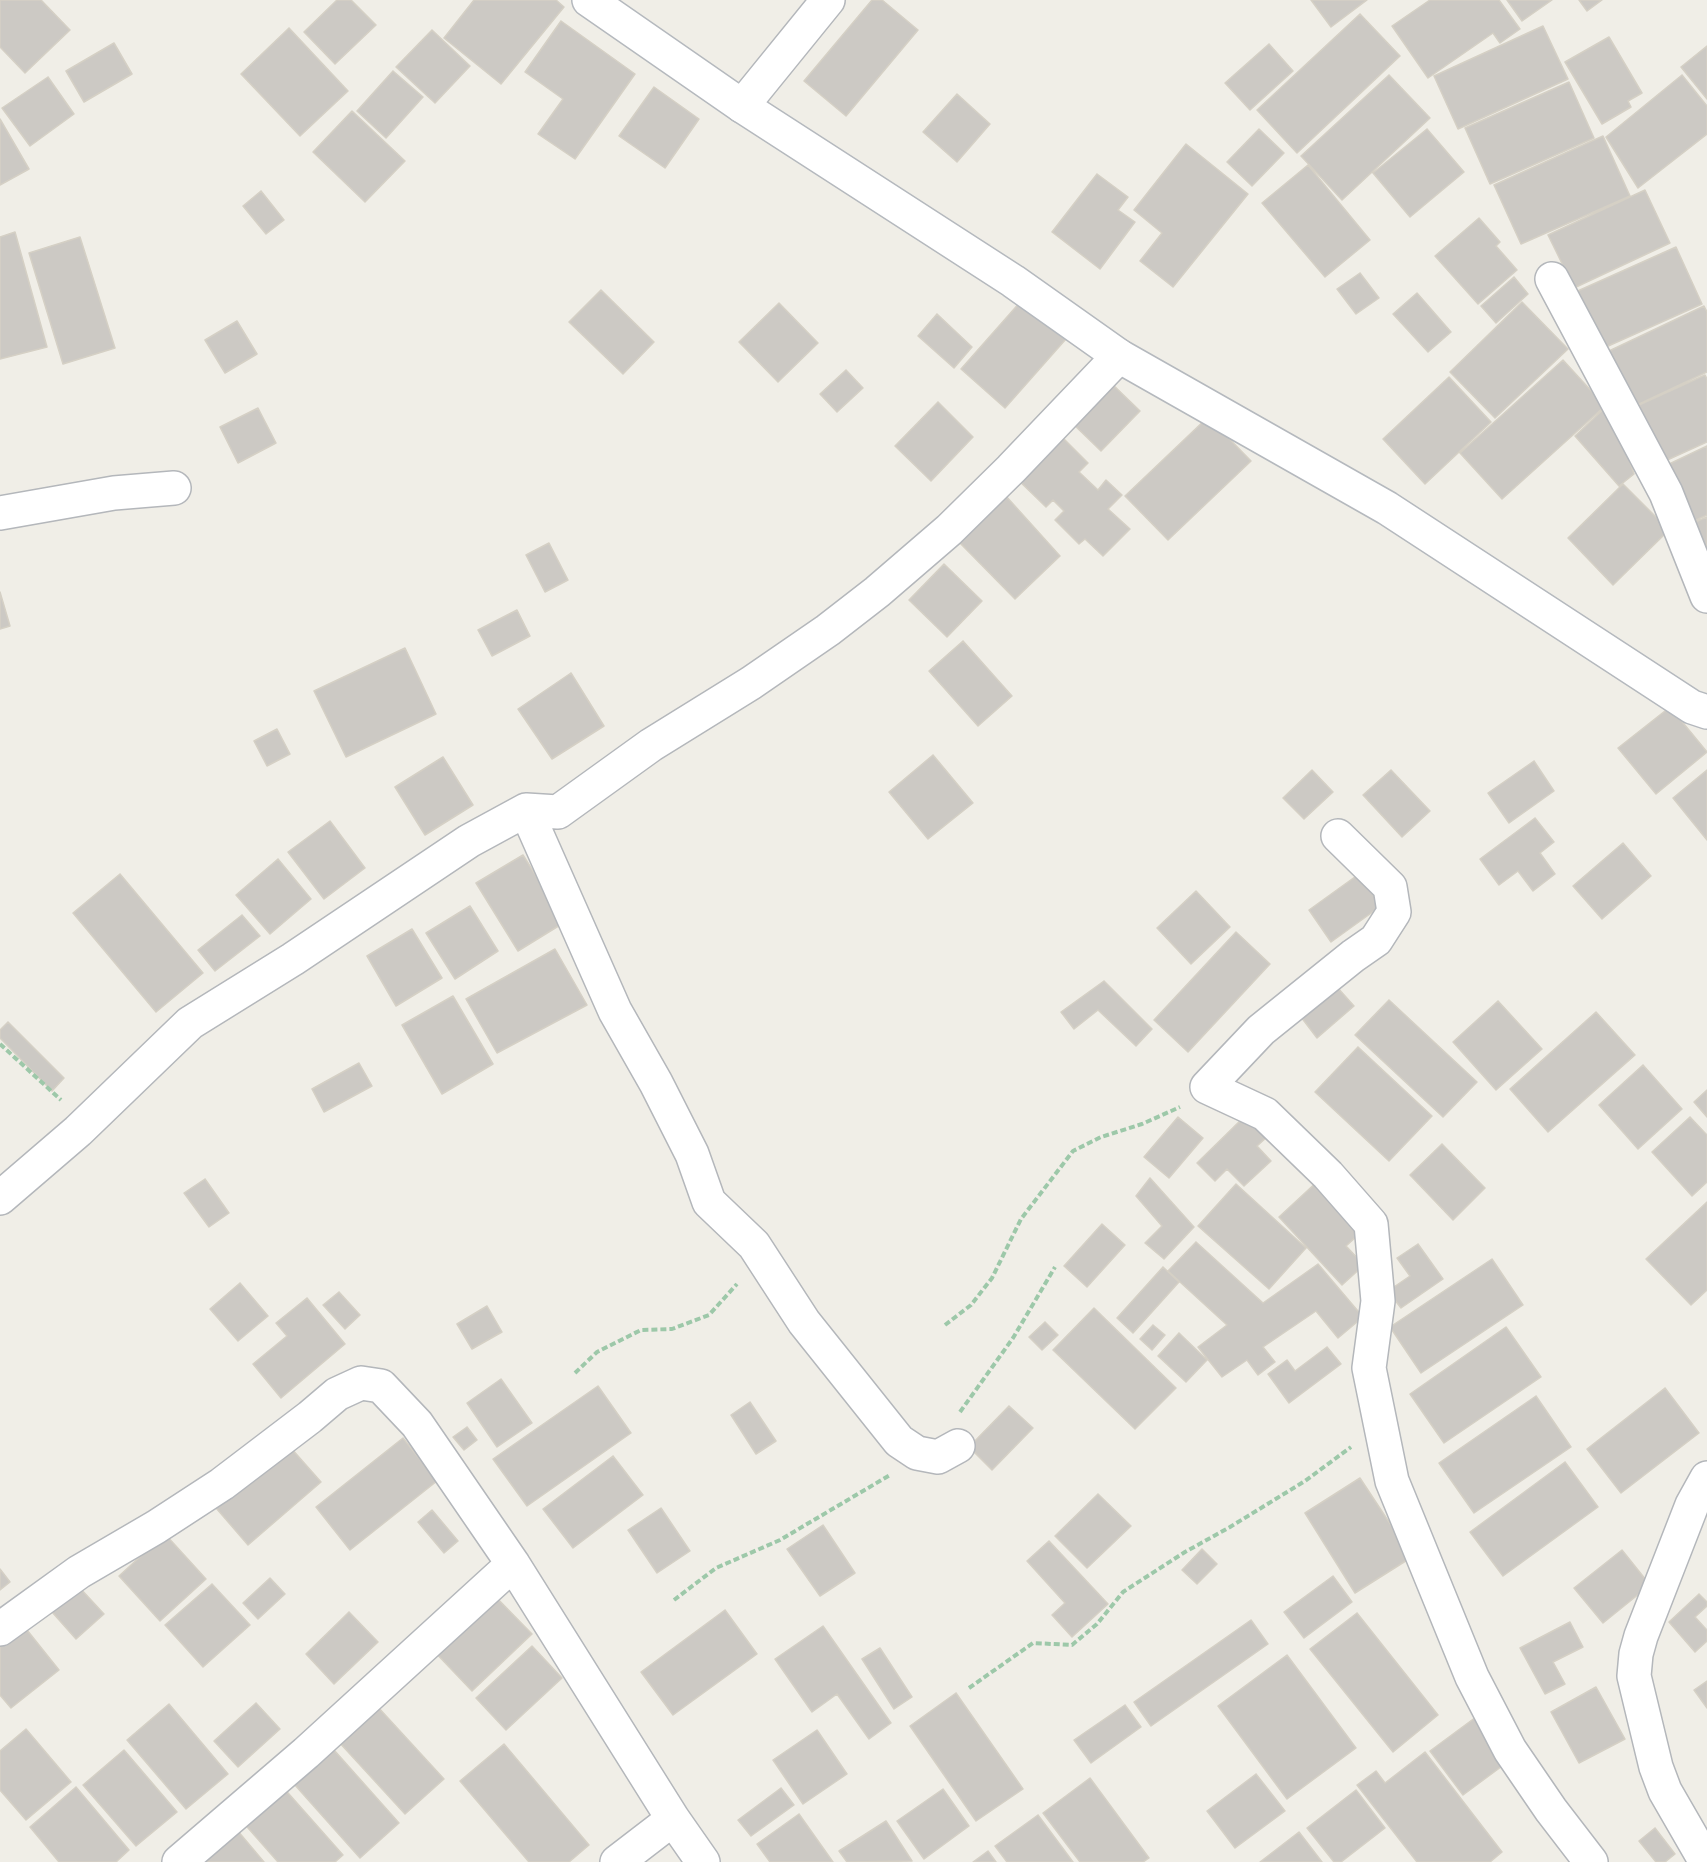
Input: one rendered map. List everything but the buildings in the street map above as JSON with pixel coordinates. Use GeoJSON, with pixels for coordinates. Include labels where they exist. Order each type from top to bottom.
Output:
{"type":"FeatureCollection","features":[{"type":"Feature","properties":{"kind":"street"},"geometry":{"type":"LineString","coordinates":[[589,0],[742,106],[1013,281],[1119,356],[1387,508],[1692,707],[1707,712]]}},
{"type":"Feature","properties":{"kind":"street"},"geometry":{"type":"LineString","coordinates":[[742,106],[828,0]]}},
{"type":"Feature","properties":{"kind":"street"},"geometry":{"type":"LineString","coordinates":[[1552,279],[1666,493],[1707,596]]}},
{"type":"Feature","properties":{"kind":"street"},"geometry":{"type":"LineString","coordinates":[[0,1198],[78,1131],[190,1023],[293,959],[469,842],[526,810],[558,812],[651,746],[751,683],[828,630],[916,560],[949,530],[1119,356]]}},
{"type":"Feature","properties":{"kind":"street"},"geometry":{"type":"LineString","coordinates":[[0,513],[114,493],[174,488]]}},
{"type":"Feature","properties":{"kind":"street"},"geometry":{"type":"LineString","coordinates":[[526,810],[615,1011],[656,1083],[692,1154],[709,1202],[754,1245],[804,1322],[899,1441],[917,1453],[938,1457],[958,1446]]}},
{"type":"Feature","properties":{"kind":"street"},"geometry":{"type":"LineString","coordinates":[[1338,836],[1390,887],[1394,912],[1376,940],[1261,1030],[1207,1087],[1265,1114],[1328,1175],[1371,1224],[1378,1301],[1369,1368],[1392,1481],[1472,1677],[1510,1750],[1551,1810],[1592,1862]]}},
{"type":"Feature","properties":{"kind":"street"},"geometry":{"type":"LineString","coordinates":[[0,1629],[79,1572],[156,1527],[222,1484],[310,1418],[337,1394],[361,1383],[381,1386],[417,1424],[513,1564],[672,1819],[703,1862]]}},
{"type":"Feature","properties":{"kind":"street"},"geometry":{"type":"LineString","coordinates":[[1706,1862],[1665,1791],[1656,1767],[1634,1676],[1636,1654],[1645,1626],[1692,1506],[1707,1478]]}},
{"type":"Feature","properties":{"kind":"street"},"geometry":{"type":"LineString","coordinates":[[179,1862],[306,1753],[513,1564]]}},
{"type":"Feature","properties":{"kind":"street"},"geometry":{"type":"LineString","coordinates":[[617,1862],[672,1819]]}},
{"type":"Feature","properties":{"kind":"path"},"geometry":{"type":"LineString","coordinates":[[0,1044],[66,1104],[78,1131]]}},
{"type":"Feature","properties":{"kind":"path"},"geometry":{"type":"LineString","coordinates":[[945,1325],[971,1305],[992,1278],[1021,1219],[1073,1151],[1101,1137],[1142,1125],[1178,1109],[1207,1087]]}},
{"type":"Feature","properties":{"kind":"path"},"geometry":{"type":"LineString","coordinates":[[574,1373],[597,1353],[641,1330],[672,1329],[709,1315],[742,1278],[754,1245]]}},
{"type":"Feature","properties":{"kind":"path"},"geometry":{"type":"LineString","coordinates":[[969,1688],[1033,1643],[1072,1645],[1097,1624],[1123,1592],[1305,1480],[1381,1425]]}}]}
